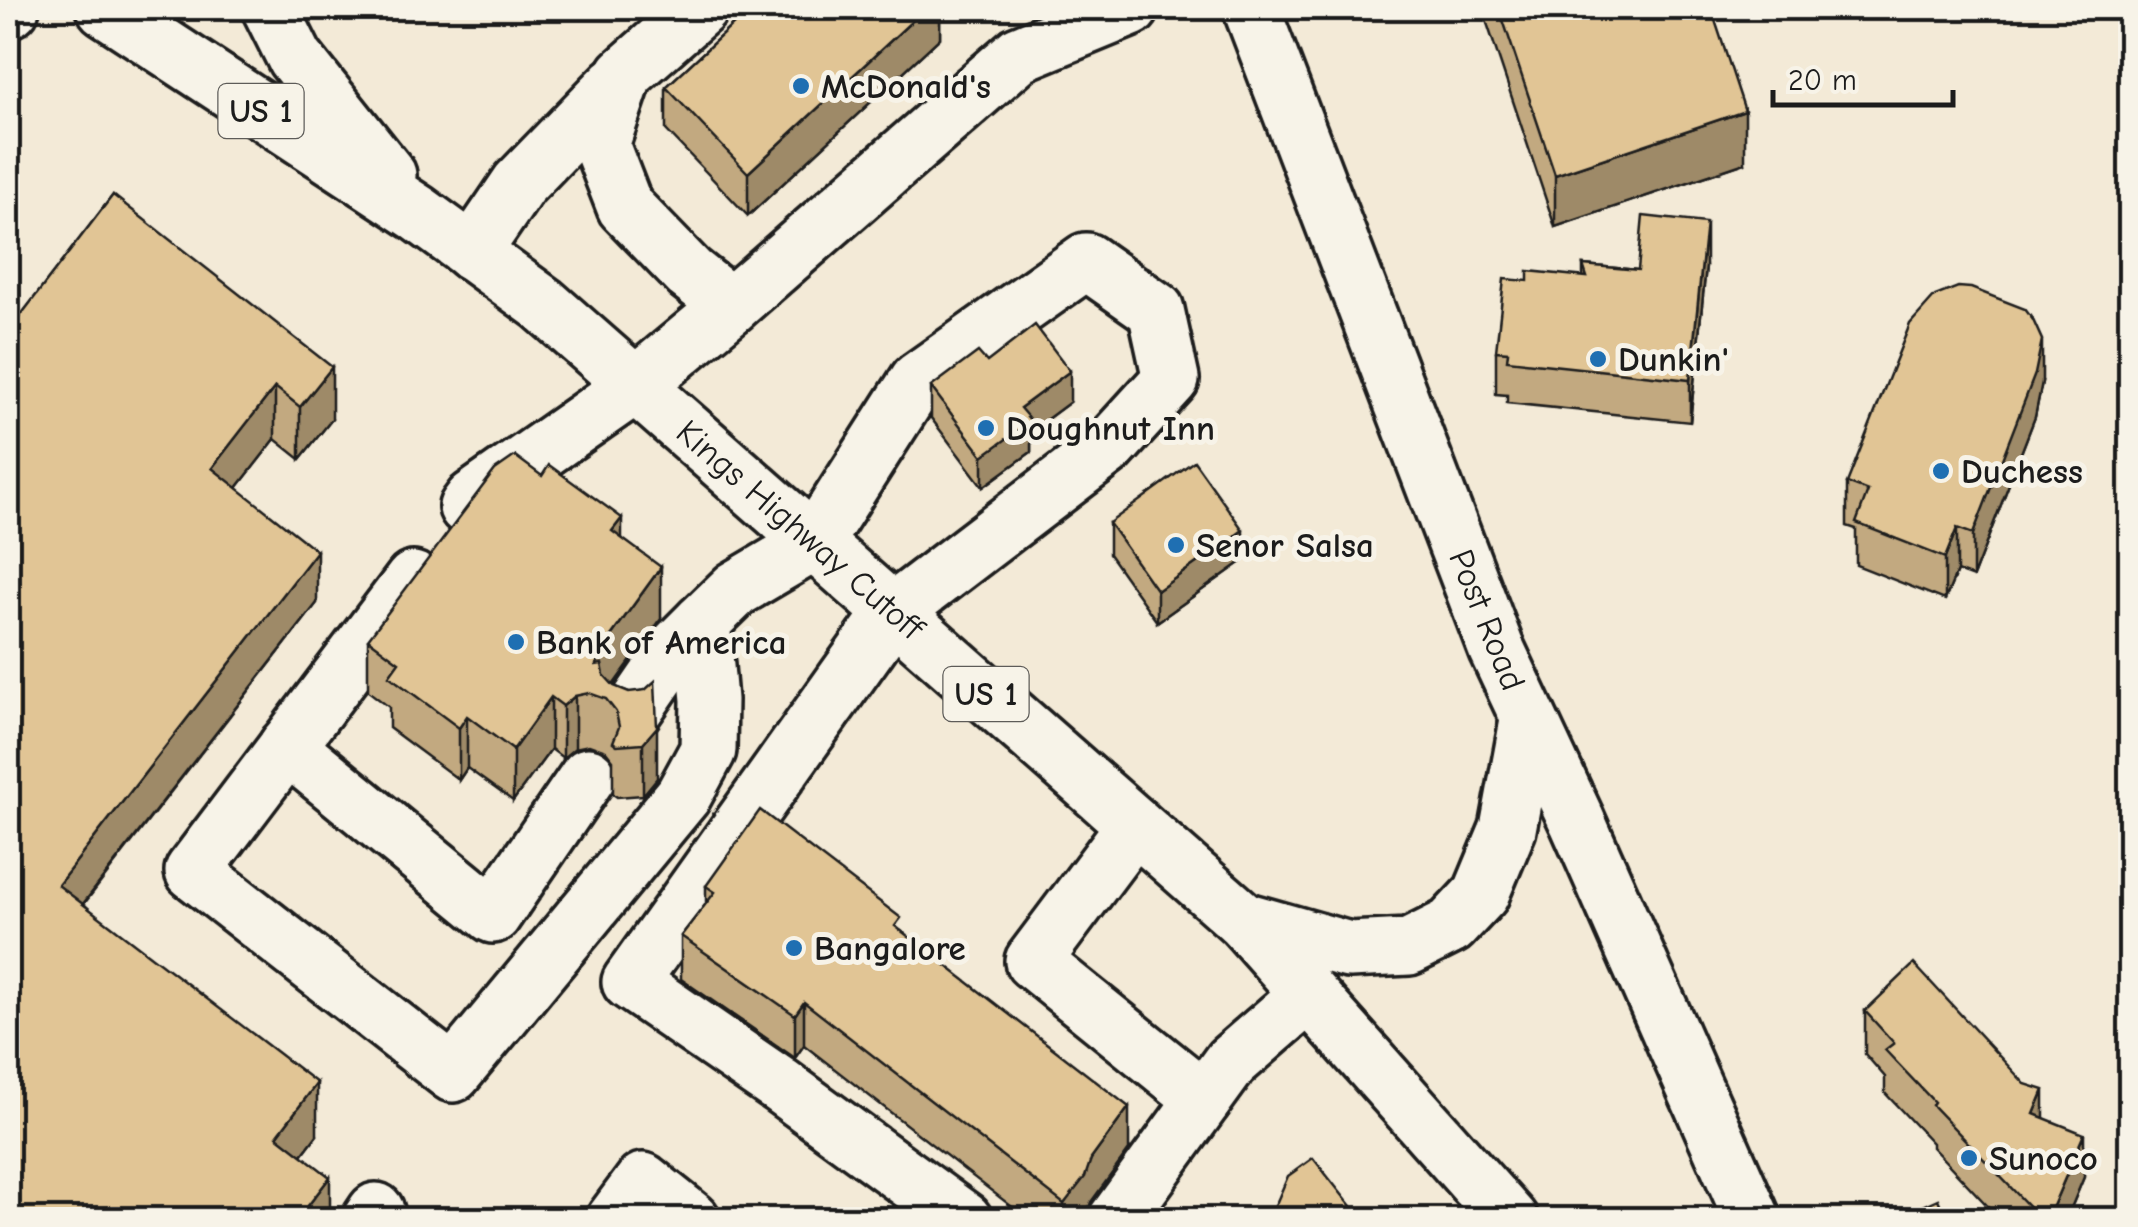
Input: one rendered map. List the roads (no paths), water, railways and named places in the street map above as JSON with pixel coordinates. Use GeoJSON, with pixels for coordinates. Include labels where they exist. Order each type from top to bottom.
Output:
{"type":"FeatureCollection","features":[{"type":"Feature","properties":{"kind":"main road"},"geometry":{"type":"LineString","coordinates":[[270,8],[295,58],[418,213]]}},
{"type":"Feature","properties":{"kind":"main road"},"geometry":{"type":"LineString","coordinates":[[472,253],[518,184],[625,74],[700,8]]}},
{"type":"Feature","properties":{"kind":"main road"},"geometry":{"type":"LineString","coordinates":[[702,622],[709,700],[708,750],[683,796],[454,1074],[193,872],[474,499],[636,385],[731,306],[1019,54],[1044,23],[1131,8]]}},
{"type":"Feature","properties":{"kind":"main road","name":"Post Road"},"geometry":{"type":"LineString","coordinates":[[1251,8],[1484,618],[1753,1220]]}},
{"type":"Feature","properties":{"kind":"main road","name":"Kings Highway Cutoff"},"geometry":{"type":"LineString","coordinates":[[117,11],[418,213],[542,304],[636,385],[1243,920],[1510,1220]]}},
{"type":"Feature","properties":{"kind":"main road"},"geometry":{"type":"LineString","coordinates":[[625,74],[601,145],[625,207],[689,273],[731,306]]}},
{"type":"Feature","properties":{"kind":"main road"},"geometry":{"type":"LineString","coordinates":[[632,713],[678,646],[736,588],[814,543],[918,380],[1086,261],[1156,310],[1171,379],[1109,447],[893,612],[630,982],[964,1220]]}},
{"type":"Feature","properties":{"kind":"main road"},"geometry":{"type":"LineString","coordinates":[[1243,920],[1348,950],[1409,947],[1451,926],[1481,894],[1508,830],[1528,721]]}},
{"type":"Feature","properties":{"kind":"main road"},"geometry":{"type":"LineString","coordinates":[[287,746],[493,914],[588,776]]}},
{"type":"Feature","properties":{"kind":"main road"},"geometry":{"type":"LineString","coordinates":[[1135,825],[1033,961],[1204,1099]]}},
{"type":"Feature","properties":{"kind":"main road"},"geometry":{"type":"LineString","coordinates":[[1116,1220],[1231,1062],[1308,995]]}},
{"type":"Feature","properties":{"kind":"main road"},"geometry":{"type":"LineString","coordinates":[[614,1220],[643,1181],[692,1220]]}},
{"type":"Feature","properties":{"kind":"place","name":"McDonald's"},"geometry":{"type":"Point","coordinates":[801,86]}},
{"type":"Feature","properties":{"kind":"place","name":"Dunkin'"},"geometry":{"type":"Point","coordinates":[1598,359]}},
{"type":"Feature","properties":{"kind":"place","name":"Doughnut Inn"},"geometry":{"type":"Point","coordinates":[986,428]}},
{"type":"Feature","properties":{"kind":"place","name":"Duchess"},"geometry":{"type":"Point","coordinates":[1941,471]}},
{"type":"Feature","properties":{"kind":"place","name":"Senor Salsa"},"geometry":{"type":"Point","coordinates":[1176,545]}},
{"type":"Feature","properties":{"kind":"place","name":"Bank of America"},"geometry":{"type":"Point","coordinates":[516,642]}},
{"type":"Feature","properties":{"kind":"place","name":"Bangalore"},"geometry":{"type":"Point","coordinates":[794,948]}},
{"type":"Feature","properties":{"kind":"place","name":"Sunoco"},"geometry":{"type":"Point","coordinates":[1969,1158]}}]}
